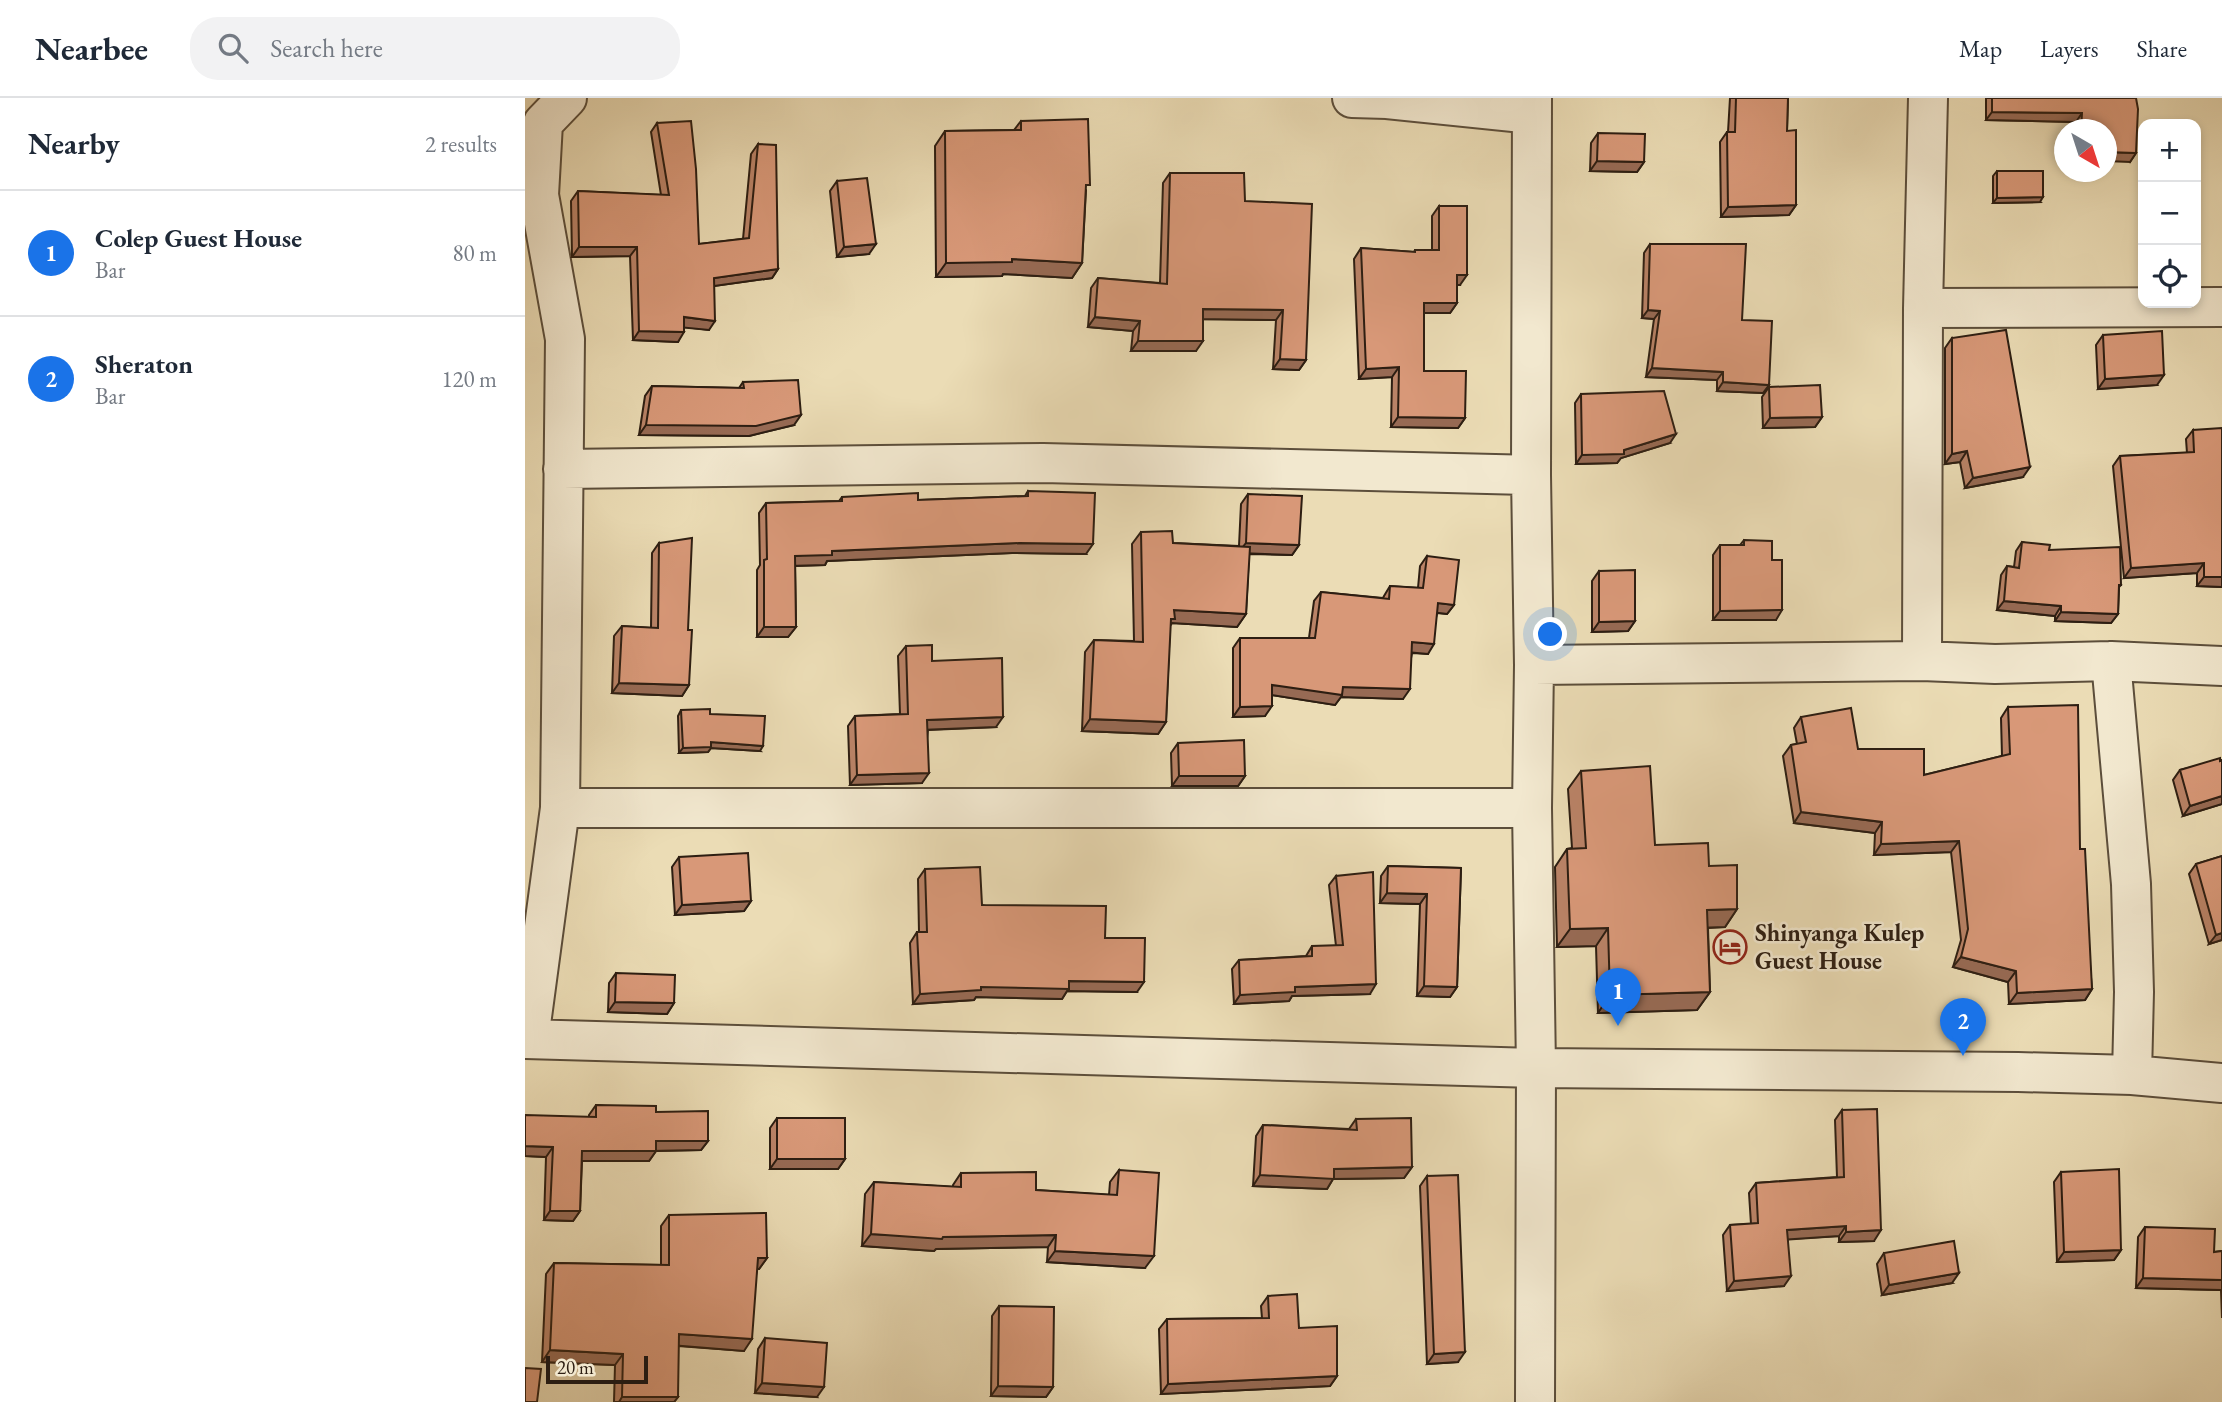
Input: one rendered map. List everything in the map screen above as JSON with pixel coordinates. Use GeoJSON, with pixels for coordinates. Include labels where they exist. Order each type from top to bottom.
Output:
{"type":"FeatureCollection","features":[{"type":"Feature","properties":{"kind":"street"},"geometry":{"type":"LineString","coordinates":[[567,98],[544,123],[532,183],[565,339],[560,808],[527,1039],[1536,1068],[2131,1075],[2222,1083]]}},
{"type":"Feature","properties":{"kind":"street"},"geometry":{"type":"LineString","coordinates":[[1352,98],[1532,106],[1535,1402]]}},
{"type":"Feature","properties":{"kind":"street"},"geometry":{"type":"LineString","coordinates":[[1922,661],[1923,308],[1928,98]]}},
{"type":"Feature","properties":{"kind":"street"},"geometry":{"type":"LineString","coordinates":[[1923,308],[2222,307]]}},
{"type":"Feature","properties":{"kind":"street"},"geometry":{"type":"LineString","coordinates":[[563,470],[1043,463],[1531,475]]}},
{"type":"Feature","properties":{"kind":"street"},"geometry":{"type":"LineString","coordinates":[[1534,666],[1922,661],[1995,664],[2111,661],[2222,666]]}},
{"type":"Feature","properties":{"kind":"street"},"geometry":{"type":"LineString","coordinates":[[2111,661],[2131,884],[2134,992],[2131,1075]]}},
{"type":"Feature","properties":{"kind":"street"},"geometry":{"type":"LineString","coordinates":[[560,808],[1532,808]]}},
{"type":"Feature","properties":{"kind":"building"},"geometry":{"type":"Polygon","coordinates":[[[1736,98],[1788,98],[1787,131],[1796,130],[1796,205],[1728,207],[1727,132],[1735,132],[1736,98]]]}},
{"type":"Feature","properties":{"kind":"building"},"geometry":{"type":"Polygon","coordinates":[[[1992,98],[2136,98],[2136,153],[2117,152],[2117,119],[2082,119],[2082,113],[1992,112],[1992,98]]]}},
{"type":"Feature","properties":{"kind":"building"},"geometry":{"type":"Polygon","coordinates":[[[1088,119],[1090,185],[1086,185],[1082,263],[1012,259],[1012,262],[946,263],[945,131],[1021,130],[1021,121],[1088,119]]]}},
{"type":"Feature","properties":{"kind":"building"},"geometry":{"type":"Polygon","coordinates":[[[691,121],[699,244],[749,238],[758,144],[776,145],[778,269],[714,278],[715,321],[684,317],[684,332],[639,331],[637,247],[579,247],[578,191],[669,195],[657,123],[691,121]]]}},
{"type":"Feature","properties":{"kind":"building"},"geometry":{"type":"Polygon","coordinates":[[[1598,133],[1645,134],[1644,162],[1597,161],[1598,133]]]}},
{"type":"Feature","properties":{"kind":"building"},"geometry":{"type":"Polygon","coordinates":[[[1997,171],[2043,171],[2043,197],[1997,198],[1997,171]]]}},
{"type":"Feature","properties":{"kind":"building"},"geometry":{"type":"Polygon","coordinates":[[[1170,173],[1244,173],[1245,201],[1312,204],[1306,360],[1280,359],[1283,310],[1203,309],[1203,341],[1138,341],[1140,321],[1095,317],[1098,278],[1167,284],[1170,173]]]}},
{"type":"Feature","properties":{"kind":"building"},"geometry":{"type":"Polygon","coordinates":[[[867,178],[876,244],[844,247],[837,181],[867,178]]]}},
{"type":"Feature","properties":{"kind":"building"},"geometry":{"type":"Polygon","coordinates":[[[1439,206],[1467,206],[1467,275],[1457,275],[1457,303],[1424,303],[1424,371],[1466,371],[1465,418],[1398,417],[1399,367],[1366,369],[1361,248],[1415,252],[1439,250],[1439,206]]]}},
{"type":"Feature","properties":{"kind":"building"},"geometry":{"type":"Polygon","coordinates":[[[1650,244],[1746,244],[1742,320],[1772,321],[1769,385],[1723,382],[1723,372],[1652,368],[1660,311],[1648,310],[1650,244]]]}},
{"type":"Feature","properties":{"kind":"building"},"geometry":{"type":"Polygon","coordinates":[[[2006,330],[2030,467],[1973,478],[1967,451],[1952,454],[1952,338],[2006,330]]]}},
{"type":"Feature","properties":{"kind":"building"},"geometry":{"type":"Polygon","coordinates":[[[2162,331],[2164,375],[2105,379],[2103,335],[2162,331]]]}},
{"type":"Feature","properties":{"kind":"building"},"geometry":{"type":"Polygon","coordinates":[[[798,380],[801,415],[756,426],[646,425],[652,386],[744,388],[743,382],[798,380]]]}},
{"type":"Feature","properties":{"kind":"building"},"geometry":{"type":"Polygon","coordinates":[[[1820,385],[1822,417],[1770,418],[1769,387],[1820,385]]]}},
{"type":"Feature","properties":{"kind":"building"},"geometry":{"type":"Polygon","coordinates":[[[1664,391],[1676,434],[1624,450],[1624,454],[1582,455],[1581,394],[1664,391]]]}},
{"type":"Feature","properties":{"kind":"building"},"geometry":{"type":"Polygon","coordinates":[[[2222,428],[2222,577],[2204,577],[2204,563],[2131,568],[2120,456],[2194,452],[2193,430],[2222,428]]]}},
{"type":"Feature","properties":{"kind":"building"},"geometry":{"type":"Polygon","coordinates":[[[1028,491],[1095,493],[1093,544],[1019,543],[832,551],[832,555],[795,556],[796,627],[764,627],[766,503],[842,501],[842,497],[918,493],[918,500],[1028,496],[1028,491]]]}},
{"type":"Feature","properties":{"kind":"building"},"geometry":{"type":"Polygon","coordinates":[[[1248,494],[1302,496],[1299,545],[1246,543],[1248,494]]]}},
{"type":"Feature","properties":{"kind":"building"},"geometry":{"type":"Polygon","coordinates":[[[1172,531],[1173,543],[1250,547],[1246,614],[1174,610],[1175,619],[1171,619],[1166,722],[1090,719],[1094,640],[1143,642],[1141,532],[1172,531]]]}},
{"type":"Feature","properties":{"kind":"building"},"geometry":{"type":"Polygon","coordinates":[[[692,538],[688,630],[692,630],[689,685],[619,683],[622,626],[658,628],[659,543],[692,538]]]}},
{"type":"Feature","properties":{"kind":"building"},"geometry":{"type":"Polygon","coordinates":[[[1744,540],[1772,541],[1772,560],[1782,560],[1782,610],[1720,611],[1720,545],[1744,545],[1744,540]]]}},
{"type":"Feature","properties":{"kind":"building"},"geometry":{"type":"Polygon","coordinates":[[[2022,542],[2050,545],[2049,550],[2120,547],[2121,585],[2118,614],[2061,612],[2061,606],[2004,601],[2007,566],[2019,568],[2022,542]]]}},
{"type":"Feature","properties":{"kind":"building"},"geometry":{"type":"Polygon","coordinates":[[[1427,556],[1459,560],[1454,605],[1438,603],[1434,644],[1412,642],[1410,689],[1343,687],[1342,695],[1272,685],[1272,706],[1240,707],[1240,638],[1315,638],[1321,592],[1389,599],[1390,586],[1423,588],[1427,556]]]}},
{"type":"Feature","properties":{"kind":"building"},"geometry":{"type":"Polygon","coordinates":[[[1635,570],[1635,621],[1599,622],[1599,571],[1635,570]]]}},
{"type":"Feature","properties":{"kind":"building"},"geometry":{"type":"Polygon","coordinates":[[[932,645],[932,661],[1002,658],[1003,717],[927,720],[929,773],[857,775],[855,716],[908,714],[906,646],[932,645]]]}},
{"type":"Feature","properties":{"kind":"building"},"geometry":{"type":"Polygon","coordinates":[[[2078,705],[2080,849],[2085,849],[2092,989],[2017,993],[2016,971],[1961,957],[1968,929],[1959,841],[1881,844],[1882,822],[1801,812],[1791,745],[1806,742],[1801,717],[1851,708],[1858,749],[1924,749],[1924,775],[2010,754],[2008,707],[2078,705]]]}},
{"type":"Feature","properties":{"kind":"building"},"geometry":{"type":"Polygon","coordinates":[[[710,709],[710,714],[765,716],[763,746],[711,742],[711,747],[683,748],[681,710],[710,709]]]}},
{"type":"Feature","properties":{"kind":"building"},"geometry":{"type":"Polygon","coordinates":[[[1244,740],[1245,776],[1179,776],[1178,743],[1244,740]]]}},
{"type":"Feature","properties":{"kind":"building"},"geometry":{"type":"Polygon","coordinates":[[[2220,758],[2222,796],[2190,806],[2180,770],[2220,758]]]}},
{"type":"Feature","properties":{"kind":"building"},"geometry":{"type":"Polygon","coordinates":[[[1650,766],[1655,845],[1708,843],[1709,866],[1737,865],[1737,909],[1707,910],[1710,992],[1610,995],[1608,928],[1570,929],[1567,849],[1586,848],[1581,771],[1650,766]]]}},
{"type":"Feature","properties":{"kind":"building"},"geometry":{"type":"Polygon","coordinates":[[[748,853],[751,901],[682,905],[679,857],[748,853]]]}},
{"type":"Feature","properties":{"kind":"building"},"geometry":{"type":"Polygon","coordinates":[[[2222,856],[2222,933],[2216,935],[2196,864],[2222,856]]]}},
{"type":"Feature","properties":{"kind":"building"},"geometry":{"type":"Polygon","coordinates":[[[1388,866],[1461,868],[1457,987],[1424,986],[1427,894],[1387,893],[1388,866]]]}},
{"type":"Feature","properties":{"kind":"building"},"geometry":{"type":"Polygon","coordinates":[[[980,867],[982,905],[1106,906],[1105,938],[1145,938],[1144,982],[1069,981],[1069,989],[981,987],[981,990],[920,994],[917,932],[927,932],[925,869],[980,867]]]}},
{"type":"Feature","properties":{"kind":"building"},"geometry":{"type":"Polygon","coordinates":[[[1373,872],[1376,984],[1295,987],[1295,992],[1240,995],[1239,960],[1312,956],[1312,946],[1343,945],[1336,876],[1373,872]]]}},
{"type":"Feature","properties":{"kind":"building"},"geometry":{"type":"Polygon","coordinates":[[[616,973],[675,975],[674,1003],[615,1002],[616,973]]]}},
{"type":"Feature","properties":{"kind":"building"},"geometry":{"type":"Polygon","coordinates":[[[596,1105],[656,1106],[656,1112],[708,1111],[708,1141],[656,1141],[656,1151],[582,1151],[580,1211],[550,1211],[553,1147],[525,1146],[525,1115],[596,1117],[596,1105]]]}},
{"type":"Feature","properties":{"kind":"building"},"geometry":{"type":"Polygon","coordinates":[[[1877,1109],[1881,1230],[1846,1232],[1846,1226],[1787,1230],[1791,1276],[1734,1281],[1730,1225],[1758,1223],[1756,1183],[1844,1177],[1842,1110],[1877,1109]]]}},
{"type":"Feature","properties":{"kind":"building"},"geometry":{"type":"Polygon","coordinates":[[[777,1118],[845,1118],[845,1159],[777,1159],[777,1118]]]}},
{"type":"Feature","properties":{"kind":"building"},"geometry":{"type":"Polygon","coordinates":[[[1411,1118],[1412,1167],[1334,1169],[1334,1179],[1260,1175],[1263,1125],[1357,1130],[1356,1119],[1411,1118]]]}},
{"type":"Feature","properties":{"kind":"building"},"geometry":{"type":"Polygon","coordinates":[[[2119,1169],[2121,1250],[2064,1252],[2061,1172],[2119,1169]]]}},
{"type":"Feature","properties":{"kind":"building"},"geometry":{"type":"Polygon","coordinates":[[[1119,1170],[1159,1173],[1154,1256],[1055,1251],[1056,1235],[942,1239],[871,1234],[874,1182],[961,1187],[961,1173],[1036,1172],[1036,1190],[1117,1195],[1119,1170]]]}},
{"type":"Feature","properties":{"kind":"building"},"geometry":{"type":"Polygon","coordinates":[[[1458,1175],[1465,1352],[1434,1354],[1427,1176],[1458,1175]]]}},
{"type":"Feature","properties":{"kind":"building"},"geometry":{"type":"Polygon","coordinates":[[[766,1213],[767,1258],[758,1258],[752,1339],[679,1334],[678,1397],[622,1397],[623,1354],[550,1350],[554,1263],[669,1265],[669,1215],[766,1213]]]}},
{"type":"Feature","properties":{"kind":"building"},"geometry":{"type":"Polygon","coordinates":[[[2145,1227],[2215,1229],[2214,1252],[2222,1251],[2222,1280],[2143,1278],[2145,1227]]]}},
{"type":"Feature","properties":{"kind":"building"},"geometry":{"type":"Polygon","coordinates":[[[1954,1241],[1959,1273],[1889,1285],[1884,1253],[1954,1241]]]}},
{"type":"Feature","properties":{"kind":"building"},"geometry":{"type":"Polygon","coordinates":[[[1297,1294],[1299,1328],[1337,1326],[1337,1376],[1168,1384],[1167,1319],[1269,1318],[1268,1296],[1297,1294]]]}},
{"type":"Feature","properties":{"kind":"building"},"geometry":{"type":"Polygon","coordinates":[[[999,1306],[1054,1307],[1053,1387],[998,1386],[999,1306]]]}},
{"type":"Feature","properties":{"kind":"building"},"geometry":{"type":"Polygon","coordinates":[[[765,1338],[827,1343],[824,1387],[762,1383],[765,1338]]]}},
{"type":"Feature","properties":{"kind":"building"},"geometry":{"type":"Polygon","coordinates":[[[525,1368],[541,1369],[537,1402],[525,1402],[525,1368]]]}},
{"type":"Feature","properties":{"kind":"place","name":"Shinyanga Kulep Guest House"},"geometry":{"type":"Point","coordinates":[1730,947]}},
{"type":"Feature","properties":{"kind":"place","name":"Colep Guest House"},"geometry":{"type":"Point","coordinates":[1618,1026]}},
{"type":"Feature","properties":{"kind":"place","name":"Sheraton"},"geometry":{"type":"Point","coordinates":[1963,1056]}}]}
